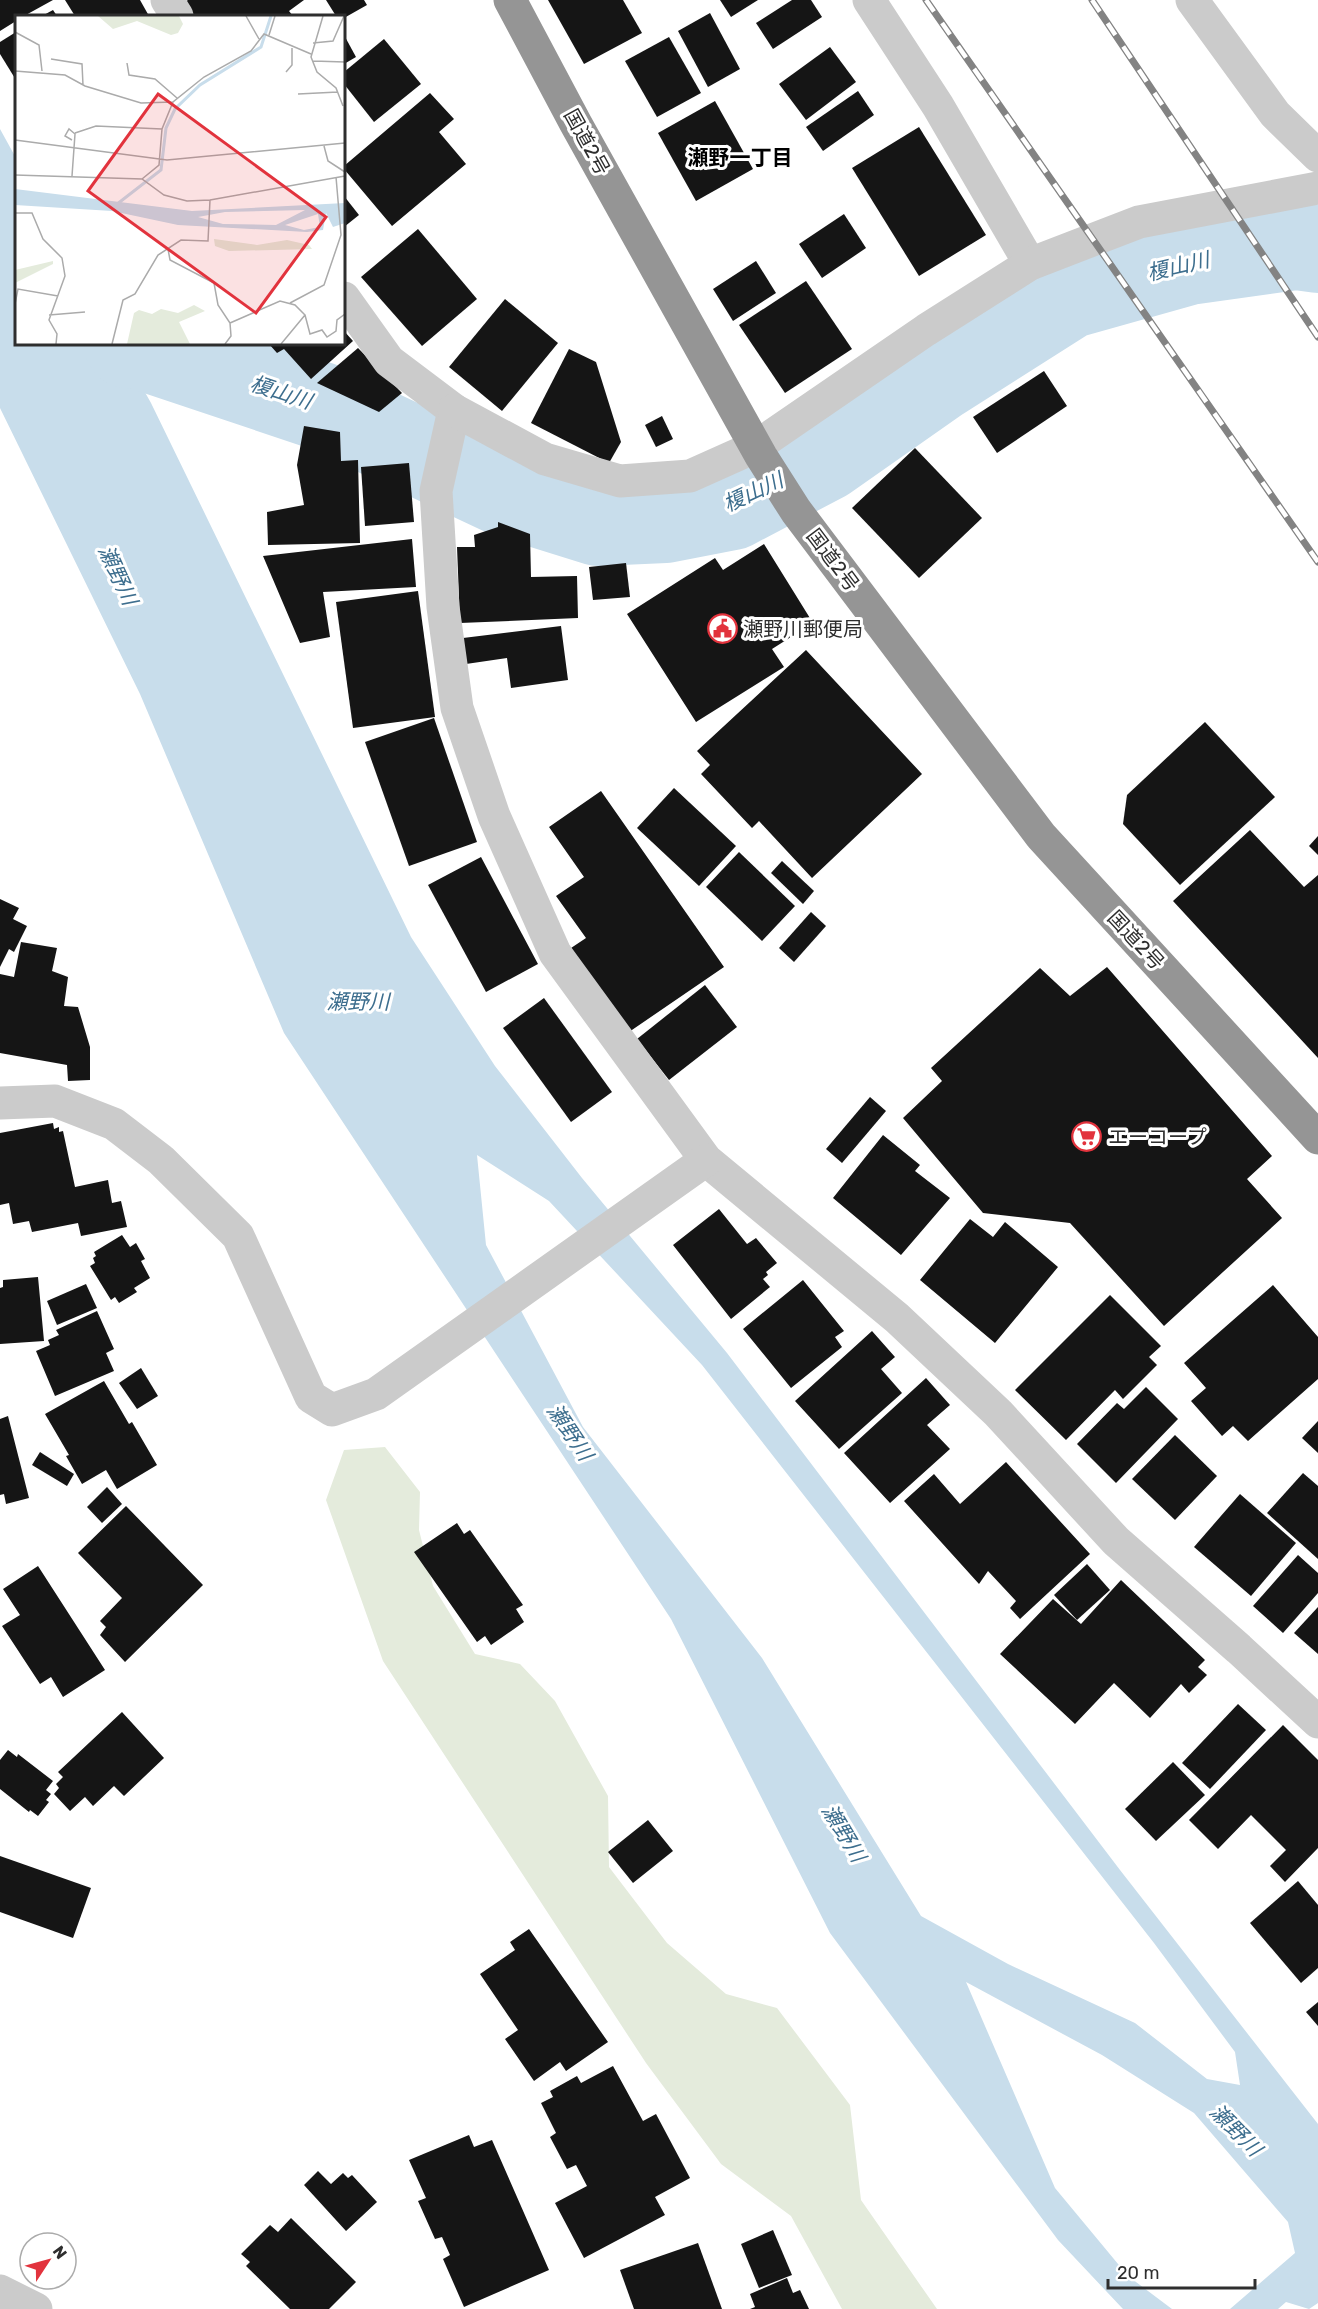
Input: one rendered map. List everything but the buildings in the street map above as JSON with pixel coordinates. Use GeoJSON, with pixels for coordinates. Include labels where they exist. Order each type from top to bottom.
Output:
{"type":"FeatureCollection","features":[{"type":"Feature","properties":{"kind":"highway","name":"国道2号"},"geometry":{"type":"LineString","coordinates":[[510,0],[576,124],[759,451],[796,511],[1041,836],[1318,1138]]}},
{"type":"Feature","properties":{"kind":"street"},"geometry":{"type":"LineString","coordinates":[[167,0],[176,15]]}},
{"type":"Feature","properties":{"kind":"street"},"geometry":{"type":"LineString","coordinates":[[869,0],[938,106],[1030,264]]}},
{"type":"Feature","properties":{"kind":"street"},"geometry":{"type":"LineString","coordinates":[[1192,0],[1275,114],[1318,156]]}},
{"type":"Feature","properties":{"kind":"street"},"geometry":{"type":"LineString","coordinates":[[345,299],[389,361],[454,410],[544,459],[620,481],[690,476],[759,451],[926,330],[1030,264],[1139,222],[1318,188]]}},
{"type":"Feature","properties":{"kind":"street"},"geometry":{"type":"LineString","coordinates":[[454,410],[436,491],[443,607],[457,708],[494,816],[555,953],[706,1160],[897,1318],[998,1413],[1116,1541],[1318,1722]]}},
{"type":"Feature","properties":{"kind":"street"},"geometry":{"type":"LineString","coordinates":[[0,1103],[55,1101],[114,1124],[161,1160],[238,1236],[311,1397],[332,1410],[376,1394],[706,1160]]}},
{"type":"Feature","properties":{"kind":"street"},"geometry":{"type":"LineString","coordinates":[[0,2291],[36,2309]]}},
{"type":"Feature","properties":{"kind":"green space"},"geometry":{"type":"Polygon","coordinates":[[[385,1447],[420,1492],[419,1530],[433,1586],[475,1654],[520,1664],[555,1701],[608,1796],[609,1867],[667,1943],[726,1994],[777,2008],[850,2105],[861,2200],[937,2309],[842,2309],[791,2216],[721,2164],[646,2063],[383,1661],[326,1500],[344,1450],[385,1447]]]}},
{"type":"Feature","properties":{"kind":"water","name":"瀬野川"},"geometry":{"type":"Polygon","coordinates":[[[0,129],[15,156],[15,345],[119,345],[151,403],[411,937],[495,1066],[582,1178],[727,1353],[1120,1870],[1318,2124],[1318,2303],[1309,2309],[1286,2302],[1278,2309],[1230,2309],[1295,2253],[1288,2222],[1194,2113],[1102,2055],[966,1982],[1055,2188],[1128,2276],[1172,2309],[1123,2309],[1058,2240],[830,1933],[671,1619],[284,1033],[140,694],[0,408],[0,129]],[[477,1155],[486,1245],[583,1427],[762,1658],[921,1916],[1008,1964],[1135,2023],[1207,2079],[1240,2085],[1235,2052],[1154,1943],[702,1365],[549,1201],[477,1155]]]}},
{"type":"Feature","properties":{"kind":"waterway","name":"榎山川"},"geometry":{"type":"LineString","coordinates":[[139,345],[321,406],[508,494],[598,522],[665,519],[732,506],[825,457],[939,377],[1068,295],[1189,261],[1296,246],[1318,249]]}},
{"type":"Feature","properties":{"kind":"railway"},"geometry":{"type":"LineString","coordinates":[[926,0],[1318,562]]}},
{"type":"Feature","properties":{"kind":"railway"},"geometry":{"type":"LineString","coordinates":[[1092,0],[1318,337]]}},
{"type":"Feature","properties":{"kind":"place","name":"瀬野川郵便局"},"geometry":{"type":"Point","coordinates":[722,629]}},
{"type":"Feature","properties":{"kind":"place","name":"エーコープ"},"geometry":{"type":"Point","coordinates":[1087,1137]}},
{"type":"Feature","properties":{"kind":"district","name":"瀬野一丁目"},"geometry":{"type":"Point","coordinates":[740,157]}}]}
